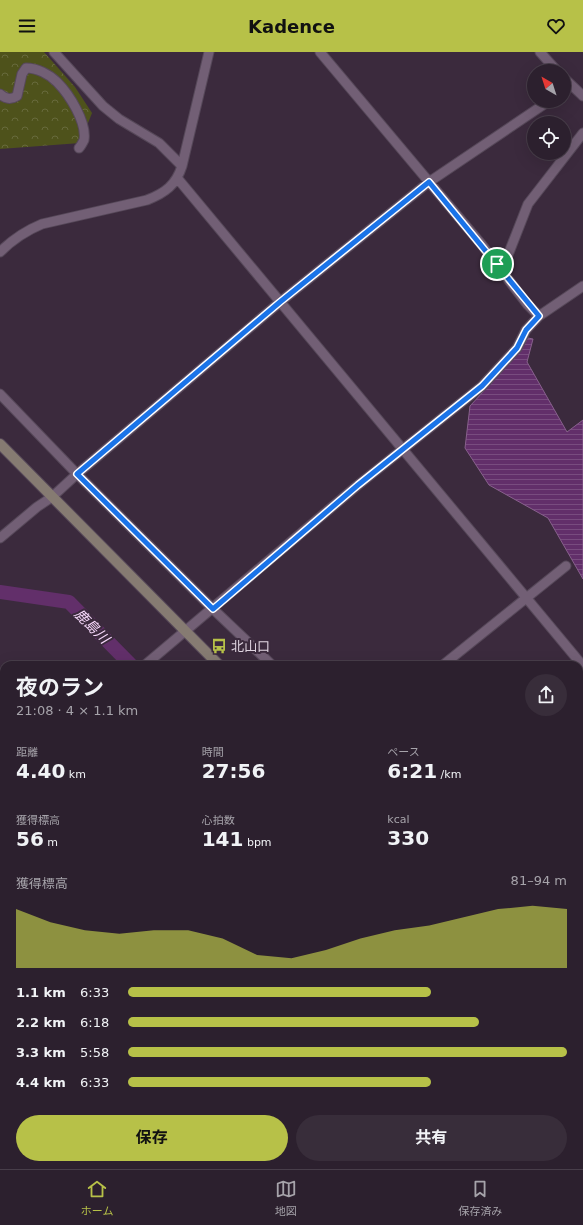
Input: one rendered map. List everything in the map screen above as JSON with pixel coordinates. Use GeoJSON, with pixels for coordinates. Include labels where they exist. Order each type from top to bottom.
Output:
{"type":"FeatureCollection","features":[{"type":"Feature","properties":{"kind":"street"},"geometry":{"type":"LineString","coordinates":[[54,52],[103,106],[119,119],[159,143],[182,166]]}},
{"type":"Feature","properties":{"kind":"street"},"geometry":{"type":"LineString","coordinates":[[0,252],[19,235],[28,230],[52,221],[147,200],[158,196],[172,184],[178,178],[182,166],[209,52]]}},
{"type":"Feature","properties":{"kind":"street"},"geometry":{"type":"LineString","coordinates":[[320,52],[539,316]]}},
{"type":"Feature","properties":{"kind":"street"},"geometry":{"type":"LineString","coordinates":[[540,52],[551,64]]}},
{"type":"Feature","properties":{"kind":"street"},"geometry":{"type":"LineString","coordinates":[[0,94],[6,98],[13,98],[17,96],[22,74],[26,68],[35,68],[56,81],[67,94],[78,112],[83,124],[84,140],[80,148]]}},
{"type":"Feature","properties":{"kind":"street"},"geometry":{"type":"LineString","coordinates":[[571,88],[583,96]]}},
{"type":"Feature","properties":{"kind":"street"},"geometry":{"type":"LineString","coordinates":[[0,538],[37,507],[52,497],[77,474],[280,302],[429,182],[539,108]]}},
{"type":"Feature","properties":{"kind":"street"},"geometry":{"type":"LineString","coordinates":[[497,264],[508,255],[528,204],[583,133]]}},
{"type":"Feature","properties":{"kind":"street"},"geometry":{"type":"LineString","coordinates":[[178,178],[579,661]]}},
{"type":"Feature","properties":{"kind":"street"},"geometry":{"type":"LineString","coordinates":[[150,661],[213,609],[340,499],[482,386],[517,348],[526,330],[539,316],[583,286]]}},
{"type":"Feature","properties":{"kind":"street"},"geometry":{"type":"LineString","coordinates":[[0,394],[77,474],[213,609],[268,661]]}},
{"type":"Feature","properties":{"kind":"street"},"geometry":{"type":"LineString","coordinates":[[0,444],[215,661]]}},
{"type":"Feature","properties":{"kind":"street"},"geometry":{"type":"LineString","coordinates":[[448,661],[566,566]]}},
{"type":"Feature","properties":{"kind":"green space"},"geometry":{"type":"Polygon","coordinates":[[[0,52],[44,52],[75,87],[92,113],[80,143],[0,149],[0,52]]]}},
{"type":"Feature","properties":{"kind":"shaded area"},"geometry":{"type":"Polygon","coordinates":[[[528,338],[533,339],[527,362],[567,432],[583,420],[583,579],[548,518],[489,485],[465,448],[470,406],[517,355],[528,338]]]}},
{"type":"Feature","properties":{"kind":"waterway","name":"鹿島川"},"geometry":{"type":"LineString","coordinates":[[0,592],[69,602],[127,661]]}},
{"type":"Feature","properties":{"kind":"place","name":"北山口"},"geometry":{"type":"Point","coordinates":[219,646]}},
{"type":"Feature","properties":{"kind":"route"},"geometry":{"type":"LineString","coordinates":[[429,182],[497,264],[539,316],[526,330],[517,348],[482,386],[358,485],[213,609],[77,474],[280,302],[429,182]]}}]}
